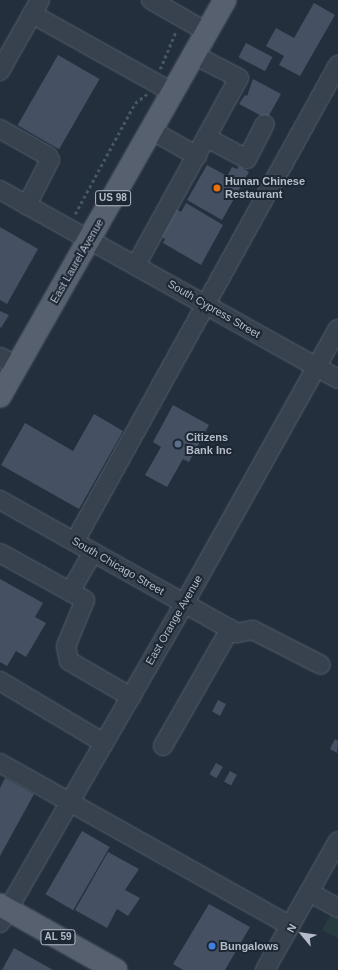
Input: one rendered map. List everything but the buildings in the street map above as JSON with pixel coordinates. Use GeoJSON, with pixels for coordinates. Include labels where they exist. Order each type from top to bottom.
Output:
{"type":"FeatureCollection","features":[{"type":"Feature","properties":{"kind":"main road","name":"East Laurel Avenue"},"geometry":{"type":"LineString","coordinates":[[0,396],[8,362],[90,239],[151,130],[163,87],[194,55],[225,0]]}},
{"type":"Feature","properties":{"kind":"main road","name":"AL 59"},"geometry":{"type":"LineString","coordinates":[[3,912],[116,970]]}},
{"type":"Feature","properties":{"kind":"street"},"geometry":{"type":"LineString","coordinates":[[150,0],[207,32]]}},
{"type":"Feature","properties":{"kind":"street"},"geometry":{"type":"LineString","coordinates":[[0,71],[36,7],[163,87]]}},
{"type":"Feature","properties":{"kind":"street"},"geometry":{"type":"LineString","coordinates":[[136,265],[239,78],[194,55]]}},
{"type":"Feature","properties":{"kind":"street"},"geometry":{"type":"LineString","coordinates":[[75,541],[338,66]]}},
{"type":"Feature","properties":{"kind":"street"},"geometry":{"type":"LineString","coordinates":[[207,138],[247,159],[265,124]]}},
{"type":"Feature","properties":{"kind":"street"},"geometry":{"type":"LineString","coordinates":[[0,129],[48,156],[50,160],[27,205]]}},
{"type":"Feature","properties":{"kind":"street"},"geometry":{"type":"LineString","coordinates":[[151,130],[197,156]]}},
{"type":"Feature","properties":{"kind":"street","name":"South Cypress Street"},"geometry":{"type":"LineString","coordinates":[[0,190],[338,379]]}},
{"type":"Feature","properties":{"kind":"street","name":"East Orange Avenue"},"geometry":{"type":"LineString","coordinates":[[3,912],[70,803],[131,697],[338,329]]}},
{"type":"Feature","properties":{"kind":"street","name":"South Chicago Street"},"geometry":{"type":"LineString","coordinates":[[0,500],[234,631]]}},
{"type":"Feature","properties":{"kind":"street"},"geometry":{"type":"LineString","coordinates":[[70,592],[93,552]]}},
{"type":"Feature","properties":{"kind":"street"},"geometry":{"type":"LineString","coordinates":[[0,553],[85,600],[66,646],[69,661],[131,697]]}},
{"type":"Feature","properties":{"kind":"street"},"geometry":{"type":"LineString","coordinates":[[163,746],[234,631],[253,630],[321,665]]}},
{"type":"Feature","properties":{"kind":"street"},"geometry":{"type":"LineString","coordinates":[[0,681],[104,743]]}},
{"type":"Feature","properties":{"kind":"street"},"geometry":{"type":"LineString","coordinates":[[0,762],[70,803],[290,926]]}},
{"type":"Feature","properties":{"kind":"street"},"geometry":{"type":"LineString","coordinates":[[265,970],[338,841]]}},
{"type":"Feature","properties":{"kind":"street"},"geometry":{"type":"LineString","coordinates":[[309,892],[338,908]]}},
{"type":"Feature","properties":{"kind":"path"},"geometry":{"type":"LineString","coordinates":[[69,228],[82,198],[136,103],[147,94],[163,87],[182,18]]}},
{"type":"Feature","properties":{"kind":"green space"},"geometry":{"type":"Polygon","coordinates":[[[338,902],[338,938],[322,930],[338,902]]]}},
{"type":"Feature","properties":{"kind":"place","name":"Hunan Chinese Restaurant"},"geometry":{"type":"Point","coordinates":[217,188]}},
{"type":"Feature","properties":{"kind":"place","name":"Citizens Bank Inc"},"geometry":{"type":"Point","coordinates":[178,444]}},
{"type":"Feature","properties":{"kind":"place","name":"Bungalows"},"geometry":{"type":"Point","coordinates":[212,946]}}]}
